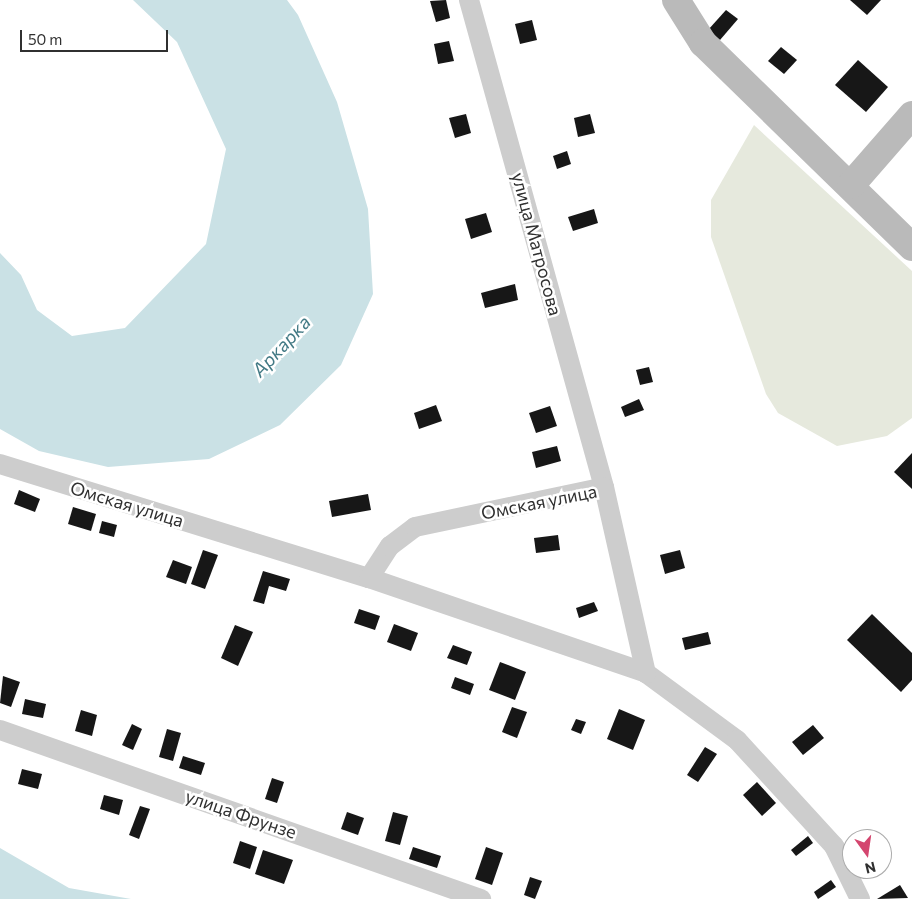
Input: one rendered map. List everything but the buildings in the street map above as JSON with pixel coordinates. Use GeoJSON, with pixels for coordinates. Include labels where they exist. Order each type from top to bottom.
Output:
{"type":"FeatureCollection","features":[{"type":"Feature","properties":{"kind":"street","name":"улица Матросова"},"geometry":{"type":"LineString","coordinates":[[469,0],[604,487]]}},
{"type":"Feature","properties":{"kind":"street"},"geometry":{"type":"LineString","coordinates":[[676,0],[703,43],[912,247]]}},
{"type":"Feature","properties":{"kind":"street"},"geometry":{"type":"LineString","coordinates":[[851,186],[912,115]]}},
{"type":"Feature","properties":{"kind":"street","name":"Омская улица"},"geometry":{"type":"LineString","coordinates":[[0,464],[369,578],[646,673],[737,740],[834,846],[860,899]]}},
{"type":"Feature","properties":{"kind":"street","name":"Омская улица"},"geometry":{"type":"LineString","coordinates":[[369,578],[390,546],[415,527],[604,487],[646,673]]}},
{"type":"Feature","properties":{"kind":"street","name":"улица Фрунзе"},"geometry":{"type":"LineString","coordinates":[[0,730],[481,899]]}},
{"type":"Feature","properties":{"kind":"shaded area"},"geometry":{"type":"Polygon","coordinates":[[[754,125],[912,271],[912,418],[887,436],[837,446],[778,413],[766,394],[711,237],[711,200],[754,125]]]}},
{"type":"Feature","properties":{"kind":"water","name":"Аркарка"},"geometry":{"type":"Polygon","coordinates":[[[133,0],[287,0],[298,15],[337,102],[368,209],[373,294],[341,365],[280,425],[209,459],[108,467],[39,451],[0,429],[0,253],[21,275],[37,310],[72,336],[125,328],[206,244],[226,149],[177,42],[133,0]]]}},
{"type":"Feature","properties":{"kind":"water"},"geometry":{"type":"Polygon","coordinates":[[[0,848],[69,888],[131,899],[0,899],[0,848]]]}}]}
